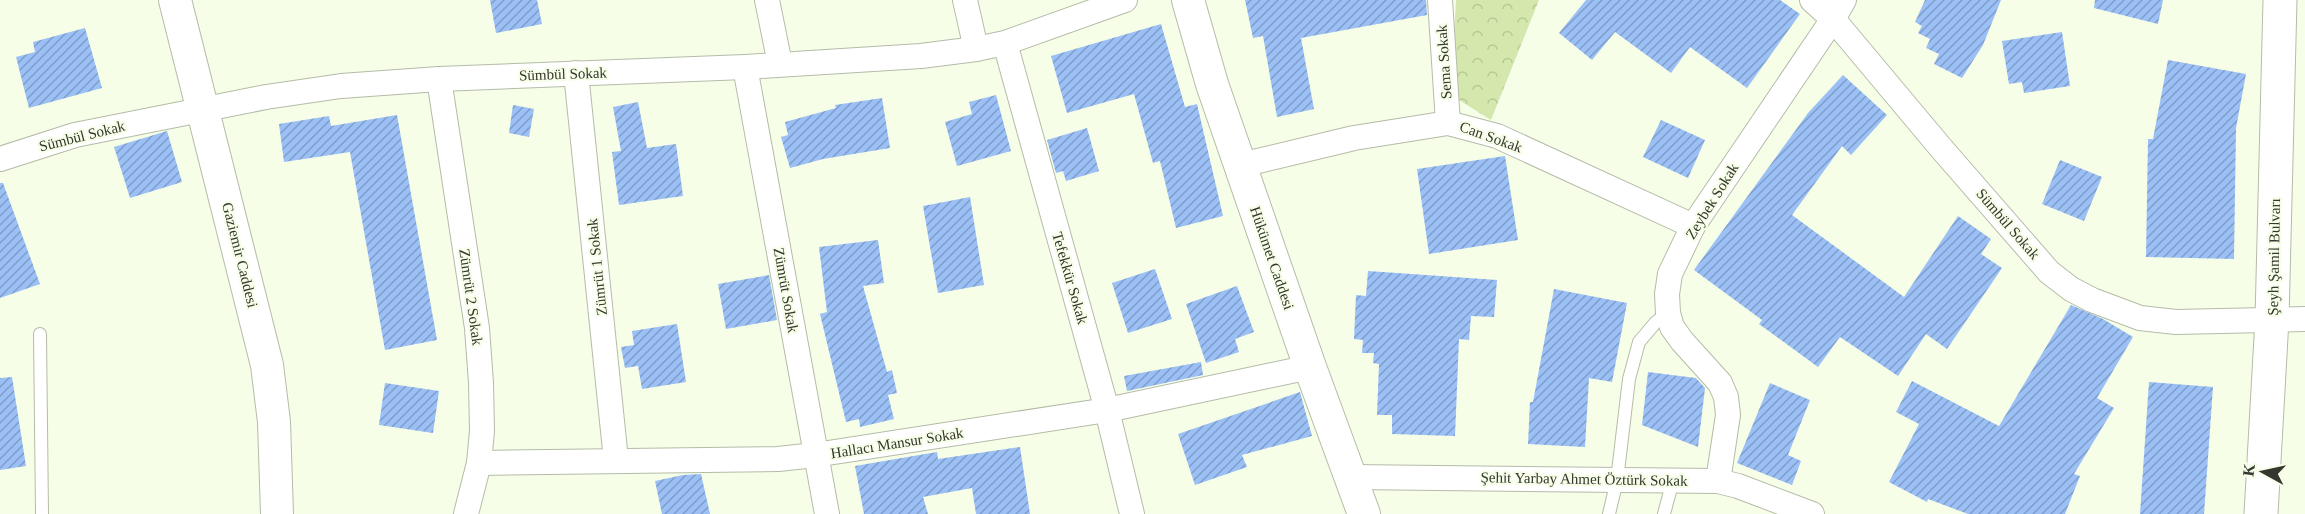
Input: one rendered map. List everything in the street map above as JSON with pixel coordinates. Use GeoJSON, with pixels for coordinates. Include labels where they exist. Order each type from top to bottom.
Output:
{"type":"FeatureCollection","features":[{"type":"Feature","properties":{"kind":"main road","name":"Şeyh Şamil Bulvarı"},"geometry":{"type":"LineString","coordinates":[[2261,514],[2272,319],[2280,0]]}},
{"type":"Feature","properties":{"kind":"street","name":"Gaziemir Caddesi"},"geometry":{"type":"LineString","coordinates":[[175,0],[267,365],[274,422],[277,514]]}},
{"type":"Feature","properties":{"kind":"street"},"geometry":{"type":"LineString","coordinates":[[767,0],[780,64]]}},
{"type":"Feature","properties":{"kind":"street"},"geometry":{"type":"LineString","coordinates":[[965,0],[976,50]]}},
{"type":"Feature","properties":{"kind":"street","name":"Sümbül Sokak"},"geometry":{"type":"LineString","coordinates":[[0,159],[75,135],[266,96],[340,86],[576,73],[746,67],[921,56],[976,50],[1005,43],[1125,0]]}},
{"type":"Feature","properties":{"kind":"street","name":"Hükümet Caddesi"},"geometry":{"type":"LineString","coordinates":[[1188,0],[1212,84],[1310,367],[1364,514]]}},
{"type":"Feature","properties":{"kind":"street","name":"Sema Sokak"},"geometry":{"type":"LineString","coordinates":[[1440,0],[1448,123]]}},
{"type":"Feature","properties":{"kind":"street","name":"Sümbül Sokak"},"geometry":{"type":"LineString","coordinates":[[1812,0],[1839,9],[1941,148],[2049,272],[2070,289],[2116,311],[2140,318],[2176,322],[2305,319]]}},
{"type":"Feature","properties":{"kind":"street","name":"Zeybek Sokak"},"geometry":{"type":"LineString","coordinates":[[1718,481],[1728,415],[1726,397],[1720,383],[1672,327],[1666,294],[1670,274],[1693,226],[1839,9]]}},
{"type":"Feature","properties":{"kind":"street","name":"Tefekkür Sokak"},"geometry":{"type":"LineString","coordinates":[[1005,43],[1107,410],[1132,514]]}},
{"type":"Feature","properties":{"kind":"street","name":"Zümrüt Sokak"},"geometry":{"type":"LineString","coordinates":[[746,67],[827,514]]}},
{"type":"Feature","properties":{"kind":"street","name":"Zümrüt 1 Sokak"},"geometry":{"type":"LineString","coordinates":[[576,73],[616,460]]}},
{"type":"Feature","properties":{"kind":"street","name":"Zümrüt 2 Sokak"},"geometry":{"type":"LineString","coordinates":[[439,80],[477,328],[482,431],[480,463],[466,514]]}},
{"type":"Feature","properties":{"kind":"street","name":"Can Sokak"},"geometry":{"type":"LineString","coordinates":[[1241,165],[1354,138],[1448,123],[1497,136],[1693,226]]}},
{"type":"Feature","properties":{"kind":"street","name":"Hallacı Mansur Sokak"},"geometry":{"type":"LineString","coordinates":[[480,463],[778,459],[815,455],[1107,410],[1310,367]]}},
{"type":"Feature","properties":{"kind":"street","name":"Şehit Yarbay Ahmet Öztürk Sokak"},"geometry":{"type":"LineString","coordinates":[[1351,477],[1718,481],[1738,486],[1812,514]]}},
{"type":"Feature","properties":{"kind":"lane"},"geometry":{"type":"LineString","coordinates":[[1609,514],[1617,480],[1629,379],[1639,342],[1656,322],[1668,313]]}},
{"type":"Feature","properties":{"kind":"lane"},"geometry":{"type":"LineString","coordinates":[[40,334],[42,514]]}},
{"type":"Feature","properties":{"kind":"lane"},"geometry":{"type":"LineString","coordinates":[[1664,514],[1673,480]]}},
{"type":"Feature","properties":{"kind":"green space"},"geometry":{"type":"Polygon","coordinates":[[[1456,0],[1539,0],[1491,120],[1451,95],[1456,0]]]}},
{"type":"Feature","properties":{"kind":"building"},"geometry":{"type":"Polygon","coordinates":[[[490,0],[537,0],[542,24],[496,33],[490,0]]]}},
{"type":"Feature","properties":{"kind":"building"},"geometry":{"type":"Polygon","coordinates":[[[1245,0],[1426,0],[1427,15],[1301,38],[1314,109],[1277,117],[1263,36],[1253,38],[1245,0]]]}},
{"type":"Feature","properties":{"kind":"building"},"geometry":{"type":"Polygon","coordinates":[[[1586,0],[1780,0],[1800,14],[1747,88],[1690,47],[1671,73],[1615,32],[1592,60],[1559,33],[1586,0]]]}},
{"type":"Feature","properties":{"kind":"building"},"geometry":{"type":"Polygon","coordinates":[[[1925,0],[2001,0],[1983,45],[1962,78],[1934,64],[1939,54],[1926,48],[1930,39],[1918,33],[1922,26],[1915,22],[1925,0]]]}},
{"type":"Feature","properties":{"kind":"building"},"geometry":{"type":"Polygon","coordinates":[[[2095,0],[2163,0],[2158,24],[2094,8],[2095,0]]]}},
{"type":"Feature","properties":{"kind":"building"},"geometry":{"type":"Polygon","coordinates":[[[1161,24],[1185,107],[1197,104],[1223,216],[1176,228],[1160,161],[1153,163],[1134,94],[1067,113],[1051,56],[1161,24]]]}},
{"type":"Feature","properties":{"kind":"building"},"geometry":{"type":"Polygon","coordinates":[[[85,28],[102,88],[29,108],[16,57],[35,52],[33,42],[85,28]]]}},
{"type":"Feature","properties":{"kind":"building"},"geometry":{"type":"Polygon","coordinates":[[[2062,32],[2070,86],[2024,93],[2022,82],[2009,84],[2002,41],[2062,32]]]}},
{"type":"Feature","properties":{"kind":"building"},"geometry":{"type":"Polygon","coordinates":[[[2168,60],[2246,74],[2236,128],[2234,259],[2146,257],[2148,139],[2153,139],[2168,60]]]}},
{"type":"Feature","properties":{"kind":"building"},"geometry":{"type":"Polygon","coordinates":[[[1843,75],[1887,115],[1851,155],[1842,146],[1792,215],[1904,297],[1958,216],[1991,239],[1981,254],[2002,268],[1947,349],[1926,334],[1898,376],[1840,337],[1818,367],[1759,324],[1762,320],[1694,270],[1808,113],[1843,75]]]}},
{"type":"Feature","properties":{"kind":"building"},"geometry":{"type":"Polygon","coordinates":[[[996,95],[1011,151],[957,166],[945,122],[972,114],[969,102],[996,95]]]}},
{"type":"Feature","properties":{"kind":"building"},"geometry":{"type":"Polygon","coordinates":[[[882,98],[890,148],[823,159],[790,168],[781,137],[788,135],[785,122],[836,108],[835,105],[882,98]]]}},
{"type":"Feature","properties":{"kind":"building"},"geometry":{"type":"Polygon","coordinates":[[[638,102],[647,148],[676,144],[683,196],[619,205],[612,152],[621,151],[613,107],[638,102]]]}},
{"type":"Feature","properties":{"kind":"building"},"geometry":{"type":"Polygon","coordinates":[[[513,105],[534,109],[529,137],[509,133],[513,105]]]}},
{"type":"Feature","properties":{"kind":"building"},"geometry":{"type":"Polygon","coordinates":[[[397,115],[437,340],[385,350],[350,152],[284,162],[279,124],[329,116],[331,126],[397,115]]]}},
{"type":"Feature","properties":{"kind":"building"},"geometry":{"type":"Polygon","coordinates":[[[1661,120],[1705,140],[1688,178],[1643,157],[1661,120]]]}},
{"type":"Feature","properties":{"kind":"building"},"geometry":{"type":"Polygon","coordinates":[[[1087,128],[1099,171],[1066,181],[1063,171],[1056,173],[1047,140],[1087,128]]]}},
{"type":"Feature","properties":{"kind":"building"},"geometry":{"type":"Polygon","coordinates":[[[167,131],[182,182],[130,198],[114,147],[167,131]]]}},
{"type":"Feature","properties":{"kind":"building"},"geometry":{"type":"Polygon","coordinates":[[[1505,156],[1518,240],[1429,254],[1417,169],[1505,156]]]}},
{"type":"Feature","properties":{"kind":"building"},"geometry":{"type":"Polygon","coordinates":[[[2060,160],[2102,177],[2084,221],[2042,204],[2060,160]]]}},
{"type":"Feature","properties":{"kind":"building"},"geometry":{"type":"Polygon","coordinates":[[[0,183],[3,183],[40,284],[0,298],[0,183]]]}},
{"type":"Feature","properties":{"kind":"building"},"geometry":{"type":"Polygon","coordinates":[[[970,197],[984,285],[938,293],[923,206],[970,197]]]}},
{"type":"Feature","properties":{"kind":"building"},"geometry":{"type":"Polygon","coordinates":[[[878,240],[884,283],[863,286],[887,372],[892,370],[897,393],[888,395],[894,419],[860,427],[859,419],[846,422],[820,314],[827,312],[819,247],[878,240]]]}},
{"type":"Feature","properties":{"kind":"building"},"geometry":{"type":"Polygon","coordinates":[[[1155,269],[1172,319],[1128,333],[1112,283],[1155,269]]]}},
{"type":"Feature","properties":{"kind":"building"},"geometry":{"type":"Polygon","coordinates":[[[1368,271],[1497,280],[1494,317],[1471,316],[1469,340],[1459,339],[1455,436],[1392,434],[1392,415],[1377,415],[1379,364],[1373,363],[1374,353],[1362,353],[1363,340],[1354,339],[1356,295],[1366,296],[1368,271]]]}},
{"type":"Feature","properties":{"kind":"building"},"geometry":{"type":"Polygon","coordinates":[[[769,275],[777,320],[726,329],[718,284],[769,275]]]}},
{"type":"Feature","properties":{"kind":"building"},"geometry":{"type":"Polygon","coordinates":[[[1237,286],[1254,332],[1235,339],[1239,352],[1206,363],[1186,304],[1237,286]]]}},
{"type":"Feature","properties":{"kind":"building"},"geometry":{"type":"Polygon","coordinates":[[[1554,289],[1627,303],[1612,382],[1589,378],[1585,447],[1528,444],[1530,402],[1533,402],[1554,289]]]}},
{"type":"Feature","properties":{"kind":"building"},"geometry":{"type":"Polygon","coordinates":[[[2071,305],[2103,319],[2133,337],[2097,398],[2114,408],[2074,474],[2080,476],[2065,514],[1968,514],[1928,499],[1927,502],[1889,482],[1919,424],[1896,412],[1912,381],[1999,426],[2071,305]]]}},
{"type":"Feature","properties":{"kind":"building"},"geometry":{"type":"Polygon","coordinates":[[[677,324],[686,382],[642,389],[638,366],[625,368],[621,347],[634,345],[632,331],[677,324]]]}},
{"type":"Feature","properties":{"kind":"building"},"geometry":{"type":"Polygon","coordinates":[[[1201,362],[1203,375],[1127,391],[1124,376],[1201,362]]]}},
{"type":"Feature","properties":{"kind":"building"},"geometry":{"type":"Polygon","coordinates":[[[1648,372],[1696,378],[1705,388],[1698,447],[1642,425],[1648,372]]]}},
{"type":"Feature","properties":{"kind":"building"},"geometry":{"type":"Polygon","coordinates":[[[12,377],[26,466],[0,470],[0,378],[12,377]]]}},
{"type":"Feature","properties":{"kind":"building"},"geometry":{"type":"Polygon","coordinates":[[[2149,382],[2213,387],[2204,514],[2140,514],[2149,382]]]}},
{"type":"Feature","properties":{"kind":"building"},"geometry":{"type":"Polygon","coordinates":[[[385,383],[439,391],[433,433],[379,425],[385,383]]]}},
{"type":"Feature","properties":{"kind":"building"},"geometry":{"type":"Polygon","coordinates":[[[1770,383],[1810,400],[1788,455],[1801,461],[1792,485],[1737,463],[1770,383]]]}},
{"type":"Feature","properties":{"kind":"building"},"geometry":{"type":"Polygon","coordinates":[[[1300,392],[1312,436],[1242,455],[1247,467],[1195,485],[1178,434],[1300,392]]]}},
{"type":"Feature","properties":{"kind":"building"},"geometry":{"type":"Polygon","coordinates":[[[1020,447],[1030,514],[976,514],[972,488],[923,497],[928,514],[864,514],[855,466],[937,452],[938,459],[1020,447]]]}},
{"type":"Feature","properties":{"kind":"building"},"geometry":{"type":"Polygon","coordinates":[[[701,474],[710,514],[662,514],[655,481],[701,474]]]}}]}
